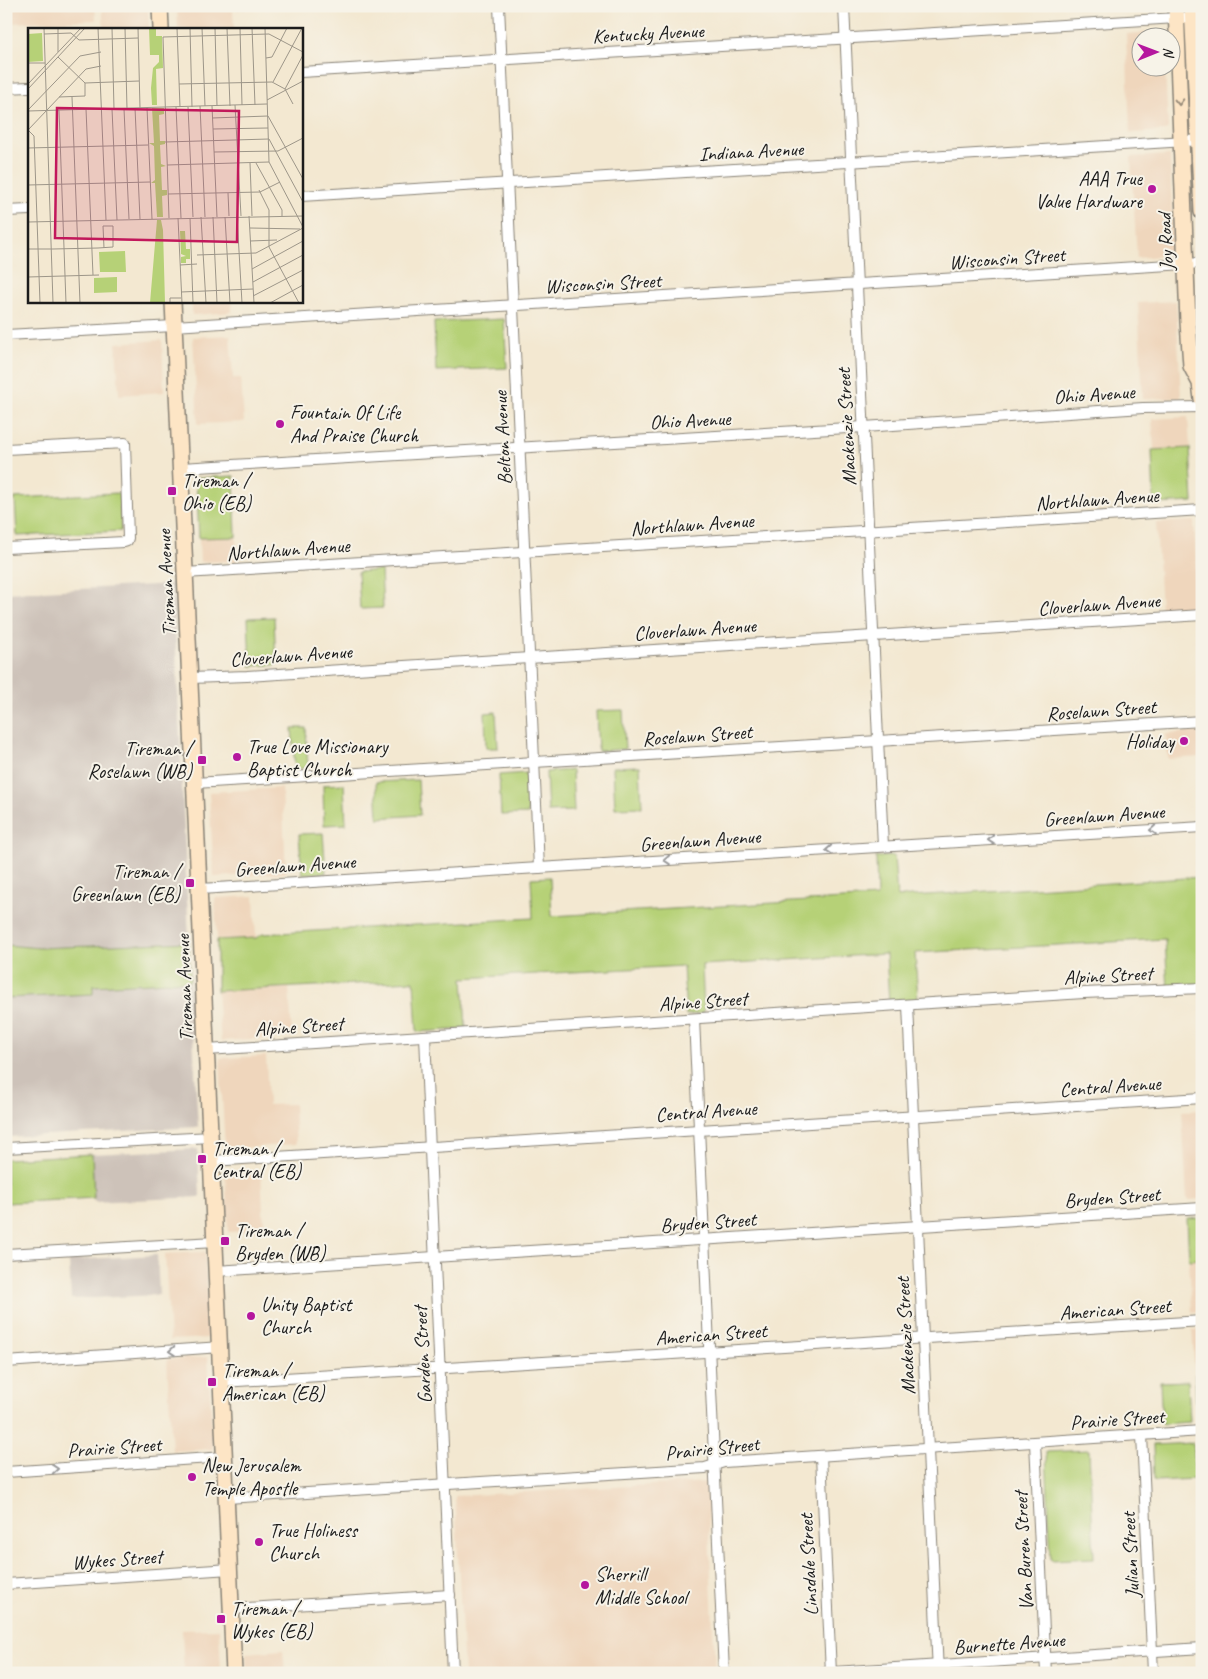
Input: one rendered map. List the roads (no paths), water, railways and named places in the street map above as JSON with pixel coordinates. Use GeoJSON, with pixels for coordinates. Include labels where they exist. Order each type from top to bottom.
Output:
{"type":"FeatureCollection","features":[{"type":"Feature","properties":{"kind":"street"},"geometry":{"type":"LineString","coordinates":[[160,6],[161,28]]}},
{"type":"Feature","properties":{"kind":"street","name":"Belton Avenue"},"geometry":{"type":"LineString","coordinates":[[499,6],[539,868]]}},
{"type":"Feature","properties":{"kind":"street","name":"Mackenzie Street"},"geometry":{"type":"LineString","coordinates":[[844,6],[883,846]]}},
{"type":"Feature","properties":{"kind":"street","name":"Joy Road"},"geometry":{"type":"LineString","coordinates":[[1176,12],[1191,366],[1201,381],[1202,399]]}},
{"type":"Feature","properties":{"kind":"street","name":"Kentucky Avenue"},"geometry":{"type":"LineString","coordinates":[[302,72],[846,39],[1193,12]]}},
{"type":"Feature","properties":{"kind":"street","name":"Joy Road"},"geometry":{"type":"LineString","coordinates":[[1193,12],[1202,212]]}},
{"type":"Feature","properties":{"kind":"street"},"geometry":{"type":"LineString","coordinates":[[6,88],[28,87]]}},
{"type":"Feature","properties":{"kind":"street","name":"Indiana Avenue"},"geometry":{"type":"LineString","coordinates":[[302,196],[1200,140]]}},
{"type":"Feature","properties":{"kind":"street"},"geometry":{"type":"LineString","coordinates":[[6,211],[28,210]]}},
{"type":"Feature","properties":{"kind":"street","name":"Wisconsin Street"},"geometry":{"type":"LineString","coordinates":[[6,335],[857,286],[1202,263]]}},
{"type":"Feature","properties":{"kind":"street","name":"Tireman Avenue"},"geometry":{"type":"LineString","coordinates":[[173,302],[234,1673]]}},
{"type":"Feature","properties":{"kind":"street","name":"Ohio Avenue"},"geometry":{"type":"LineString","coordinates":[[181,468],[864,427],[1140,408],[1202,407]]}},
{"type":"Feature","properties":{"kind":"street"},"geometry":{"type":"LineString","coordinates":[[6,449],[125,444],[128,538],[124,542],[6,548]]}},
{"type":"Feature","properties":{"kind":"street","name":"Northlawn Avenue"},"geometry":{"type":"LineString","coordinates":[[185,573],[1202,510]]}},
{"type":"Feature","properties":{"kind":"street","name":"Cloverlawn Avenue"},"geometry":{"type":"LineString","coordinates":[[190,678],[247,676],[1202,615]]}},
{"type":"Feature","properties":{"kind":"street","name":"Roselawn Street"},"geometry":{"type":"LineString","coordinates":[[195,783],[1202,721]]}},
{"type":"Feature","properties":{"kind":"street","name":"Greenlawn Avenue"},"geometry":{"type":"LineString","coordinates":[[200,889],[1202,827]]}},
{"type":"Feature","properties":{"kind":"street","name":"Alpine Street"},"geometry":{"type":"LineString","coordinates":[[207,1050],[1118,991],[1202,988]]}},
{"type":"Feature","properties":{"kind":"street","name":"Mackenzie Street"},"geometry":{"type":"LineString","coordinates":[[908,1005],[938,1669]]}},
{"type":"Feature","properties":{"kind":"street"},"geometry":{"type":"LineString","coordinates":[[694,1019],[724,1673]]}},
{"type":"Feature","properties":{"kind":"street","name":"Garden Street"},"geometry":{"type":"LineString","coordinates":[[425,1036],[454,1673]]}},
{"type":"Feature","properties":{"kind":"street","name":"Central Avenue"},"geometry":{"type":"LineString","coordinates":[[212,1161],[1202,1098]]}},
{"type":"Feature","properties":{"kind":"street"},"geometry":{"type":"LineString","coordinates":[[6,1148],[211,1137]]}},
{"type":"Feature","properties":{"kind":"street","name":"Bryden Street"},"geometry":{"type":"LineString","coordinates":[[216,1271],[1202,1208]]}},
{"type":"Feature","properties":{"kind":"street"},"geometry":{"type":"LineString","coordinates":[[6,1254],[215,1242]]}},
{"type":"Feature","properties":{"kind":"street","name":"American Street"},"geometry":{"type":"LineString","coordinates":[[222,1382],[1202,1321]]}},
{"type":"Feature","properties":{"kind":"street"},"geometry":{"type":"LineString","coordinates":[[6,1362],[220,1348]]}},
{"type":"Feature","properties":{"kind":"street","name":"Prairie Street"},"geometry":{"type":"LineString","coordinates":[[227,1498],[705,1468],[724,1462],[1202,1432]]}},
{"type":"Feature","properties":{"kind":"street","name":"Julian Street"},"geometry":{"type":"LineString","coordinates":[[1142,1435],[1153,1673]]}},
{"type":"Feature","properties":{"kind":"street","name":"Van Buren Street"},"geometry":{"type":"LineString","coordinates":[[1035,1442],[1046,1673]]}},
{"type":"Feature","properties":{"kind":"street","name":"Linsdale Street"},"geometry":{"type":"LineString","coordinates":[[821,1456],[831,1672]]}},
{"type":"Feature","properties":{"kind":"street","name":"Prairie Street"},"geometry":{"type":"LineString","coordinates":[[6,1472],[225,1457]]}},
{"type":"Feature","properties":{"kind":"street","name":"Wykes Street"},"geometry":{"type":"LineString","coordinates":[[6,1584],[230,1568]]}},
{"type":"Feature","properties":{"kind":"street"},"geometry":{"type":"LineString","coordinates":[[232,1609],[450,1595]]}},
{"type":"Feature","properties":{"kind":"street","name":"Burnette Avenue"},"geometry":{"type":"LineString","coordinates":[[819,1673],[938,1669],[1045,1658],[1202,1648]]}},
{"type":"Feature","properties":{"kind":"place","name":"AAA True Value Hardware"},"geometry":{"type":"Point","coordinates":[1152,189]}},
{"type":"Feature","properties":{"kind":"place","name":"Fountain Of Life And Praise Church"},"geometry":{"type":"Point","coordinates":[280,424]}},
{"type":"Feature","properties":{"kind":"place","name":"Tireman / Ohio (EB)"},"geometry":{"type":"Point","coordinates":[172,491]}},
{"type":"Feature","properties":{"kind":"place","name":"Holiday"},"geometry":{"type":"Point","coordinates":[1184,741]}},
{"type":"Feature","properties":{"kind":"place","name":"True Love Missionary Baptist Church"},"geometry":{"type":"Point","coordinates":[237,757]}},
{"type":"Feature","properties":{"kind":"place","name":"Tireman / Roselawn (WB)"},"geometry":{"type":"Point","coordinates":[202,760]}},
{"type":"Feature","properties":{"kind":"place","name":"Tireman / Greenlawn (EB)"},"geometry":{"type":"Point","coordinates":[190,883]}},
{"type":"Feature","properties":{"kind":"place","name":"Tireman / Central (EB)"},"geometry":{"type":"Point","coordinates":[202,1159]}},
{"type":"Feature","properties":{"kind":"place","name":"Tireman / Bryden (WB)"},"geometry":{"type":"Point","coordinates":[225,1241]}},
{"type":"Feature","properties":{"kind":"place","name":"Unity Baptist Church"},"geometry":{"type":"Point","coordinates":[251,1316]}},
{"type":"Feature","properties":{"kind":"place","name":"Tireman / American (EB)"},"geometry":{"type":"Point","coordinates":[212,1382]}},
{"type":"Feature","properties":{"kind":"place","name":"New Jerusalem Temple Apostle"},"geometry":{"type":"Point","coordinates":[192,1477]}},
{"type":"Feature","properties":{"kind":"place","name":"True Holiness Church"},"geometry":{"type":"Point","coordinates":[259,1542]}},
{"type":"Feature","properties":{"kind":"place","name":"Sherrill Middle School"},"geometry":{"type":"Point","coordinates":[585,1585]}},
{"type":"Feature","properties":{"kind":"place","name":"Tireman / Wykes (EB)"},"geometry":{"type":"Point","coordinates":[221,1619]}}]}
